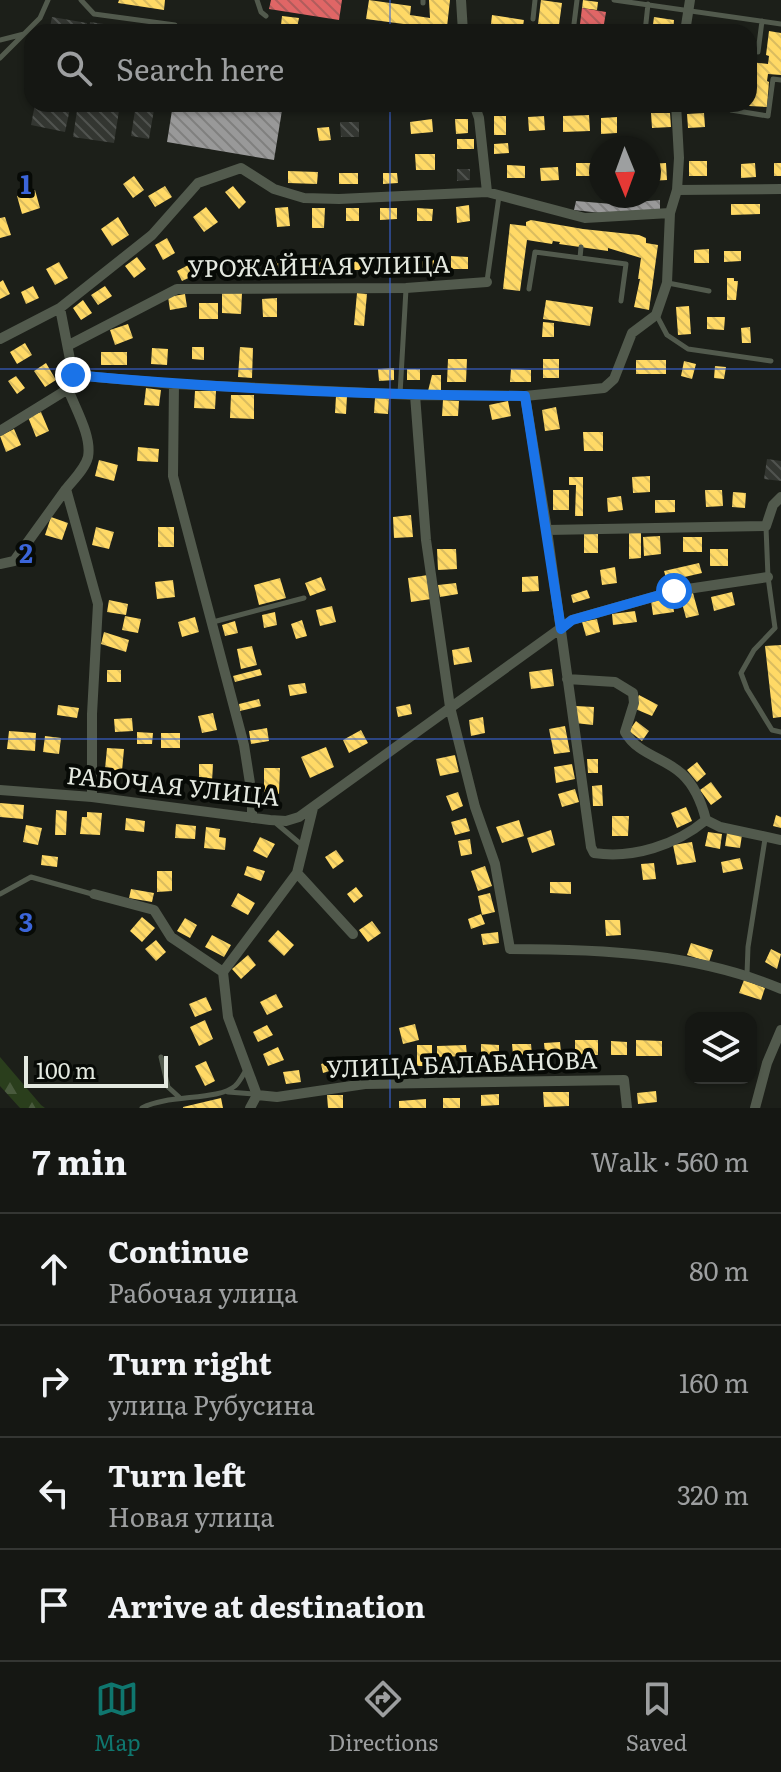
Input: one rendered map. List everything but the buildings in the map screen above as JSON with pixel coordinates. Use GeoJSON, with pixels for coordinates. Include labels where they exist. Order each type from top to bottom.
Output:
{"type":"FeatureCollection","features":[{"type":"Feature","properties":{"kind":"street"},"geometry":{"type":"LineString","coordinates":[[461,0],[462,24]]}},
{"type":"Feature","properties":{"kind":"street"},"geometry":{"type":"LineString","coordinates":[[477,112],[487,192]]}},
{"type":"Feature","properties":{"kind":"street"},"geometry":{"type":"LineString","coordinates":[[73,375],[174,384],[415,395],[525,396],[604,388],[614,379],[632,333],[656,315],[667,283],[670,213],[677,190],[679,158],[676,112]]}},
{"type":"Feature","properties":{"kind":"street"},"geometry":{"type":"LineString","coordinates":[[0,339],[60,308],[152,235],[198,183],[241,168],[274,189],[304,198],[487,192],[584,224],[670,213]]}},
{"type":"Feature","properties":{"kind":"street"},"geometry":{"type":"LineString","coordinates":[[677,190],[781,189]]}},
{"type":"Feature","properties":{"kind":"street","name":"УРОЖАЙНАЯ УЛИЦА"},"geometry":{"type":"LineString","coordinates":[[69,345],[177,289],[406,288],[487,282]]}},
{"type":"Feature","properties":{"kind":"street"},"geometry":{"type":"LineString","coordinates":[[0,431],[68,389],[73,375],[60,308]]}},
{"type":"Feature","properties":{"kind":"street"},"geometry":{"type":"LineString","coordinates":[[174,384],[173,476],[244,745],[252,818]]}},
{"type":"Feature","properties":{"kind":"street"},"geometry":{"type":"LineString","coordinates":[[0,564],[14,561],[83,468],[88,456],[87,441],[68,389]]}},
{"type":"Feature","properties":{"kind":"street"},"geometry":{"type":"LineString","coordinates":[[415,395],[426,540],[450,707],[475,807],[495,864],[510,949],[579,949],[644,955],[747,974],[781,989]]}},
{"type":"Feature","properties":{"kind":"street"},"geometry":{"type":"LineString","coordinates":[[525,396],[591,847],[594,853],[632,853],[688,835],[706,820]]}},
{"type":"Feature","properties":{"kind":"street"},"geometry":{"type":"LineString","coordinates":[[66,489],[98,604],[92,714],[92,797]]}},
{"type":"Feature","properties":{"kind":"street"},"geometry":{"type":"LineString","coordinates":[[547,530],[766,526],[773,505],[781,497]]}},
{"type":"Feature","properties":{"kind":"street","name":"РАБОЧАЯ УЛИЦА"},"geometry":{"type":"LineString","coordinates":[[0,790],[92,797],[286,821],[313,808],[572,620],[674,591],[768,577]]}},
{"type":"Feature","properties":{"kind":"street"},"geometry":{"type":"LineString","coordinates":[[567,679],[615,682],[633,693],[634,703],[625,732],[640,750],[683,774],[702,805],[706,820],[720,827],[781,840]]}},
{"type":"Feature","properties":{"kind":"street"},"geometry":{"type":"LineString","coordinates":[[250,1108],[257,1095],[228,1017],[223,972],[297,873],[313,808]]}},
{"type":"Feature","properties":{"kind":"street"},"geometry":{"type":"LineString","coordinates":[[297,873],[353,934]]}},
{"type":"Feature","properties":{"kind":"street"},"geometry":{"type":"LineString","coordinates":[[94,894],[154,910],[171,937],[223,972]]}},
{"type":"Feature","properties":{"kind":"street"},"geometry":{"type":"LineString","coordinates":[[755,1108],[767,1063],[781,1030]]}},
{"type":"Feature","properties":{"kind":"street","name":"УЛИЦА БАЛАБАНОВА"},"geometry":{"type":"LineString","coordinates":[[257,1095],[277,1097],[365,1084],[624,1080],[627,1108]]}},
{"type":"Feature","properties":{"kind":"lane"},"geometry":{"type":"LineString","coordinates":[[34,24],[48,0]]}},
{"type":"Feature","properties":{"kind":"lane"},"geometry":{"type":"LineString","coordinates":[[81,0],[94,14],[168,24]]}},
{"type":"Feature","properties":{"kind":"lane"},"geometry":{"type":"LineString","coordinates":[[257,0],[266,16]]}},
{"type":"Feature","properties":{"kind":"lane"},"geometry":{"type":"LineString","coordinates":[[533,19],[535,0]]}},
{"type":"Feature","properties":{"kind":"lane"},"geometry":{"type":"LineString","coordinates":[[574,24],[577,0]]}},
{"type":"Feature","properties":{"kind":"lane"},"geometry":{"type":"LineString","coordinates":[[614,0],[690,5],[781,24]]}},
{"type":"Feature","properties":{"kind":"lane"},"geometry":{"type":"LineString","coordinates":[[646,24],[648,4]]}},
{"type":"Feature","properties":{"kind":"lane"},"geometry":{"type":"LineString","coordinates":[[758,52],[762,21]]}},
{"type":"Feature","properties":{"kind":"lane"},"geometry":{"type":"LineString","coordinates":[[0,40],[24,33]]}},
{"type":"Feature","properties":{"kind":"lane"},"geometry":{"type":"LineString","coordinates":[[0,58],[24,34]]}},
{"type":"Feature","properties":{"kind":"lane"},"geometry":{"type":"LineString","coordinates":[[743,112],[768,116],[773,79],[781,80]]}},
{"type":"Feature","properties":{"kind":"lane"},"geometry":{"type":"LineString","coordinates":[[487,282],[499,196]]}},
{"type":"Feature","properties":{"kind":"lane"},"geometry":{"type":"LineString","coordinates":[[580,258],[581,247]]}},
{"type":"Feature","properties":{"kind":"lane"},"geometry":{"type":"LineString","coordinates":[[529,289],[535,252],[626,264],[621,301]]}},
{"type":"Feature","properties":{"kind":"lane"},"geometry":{"type":"LineString","coordinates":[[667,283],[709,291]]}},
{"type":"Feature","properties":{"kind":"lane"},"geometry":{"type":"LineString","coordinates":[[400,394],[406,288]]}},
{"type":"Feature","properties":{"kind":"lane"},"geometry":{"type":"LineString","coordinates":[[656,315],[667,335],[688,349],[771,361]]}},
{"type":"Feature","properties":{"kind":"lane"},"geometry":{"type":"LineString","coordinates":[[766,526],[768,577],[778,630],[754,650],[741,673],[762,716],[772,730],[781,732]]}},
{"type":"Feature","properties":{"kind":"lane"},"geometry":{"type":"LineString","coordinates":[[212,622],[304,598]]}},
{"type":"Feature","properties":{"kind":"lane"},"geometry":{"type":"LineString","coordinates":[[270,820],[303,846]]}},
{"type":"Feature","properties":{"kind":"lane"},"geometry":{"type":"LineString","coordinates":[[747,974],[748,947],[765,838]]}},
{"type":"Feature","properties":{"kind":"lane"},"geometry":{"type":"LineString","coordinates":[[0,894],[31,877],[94,894]]}},
{"type":"Feature","properties":{"kind":"lane"},"geometry":{"type":"LineString","coordinates":[[161,1057],[168,1087],[180,1098]]}},
{"type":"Feature","properties":{"kind":"lane"},"geometry":{"type":"LineString","coordinates":[[223,1092],[235,1087],[246,1070]]}},
{"type":"Feature","properties":{"kind":"lane"},"geometry":{"type":"LineString","coordinates":[[142,1108],[180,1098],[223,1092],[257,1095]]}},
{"type":"Feature","properties":{"kind":"green space"},"geometry":{"type":"Polygon","coordinates":[[[0,1057],[45,1108],[20,1108],[0,1086],[0,1057]]]}},
{"type":"Feature","properties":{"kind":"route"},"geometry":{"type":"LineString","coordinates":[[73,375],[174,384],[415,395],[525,396],[561,629],[572,620],[674,591]]}}]}
